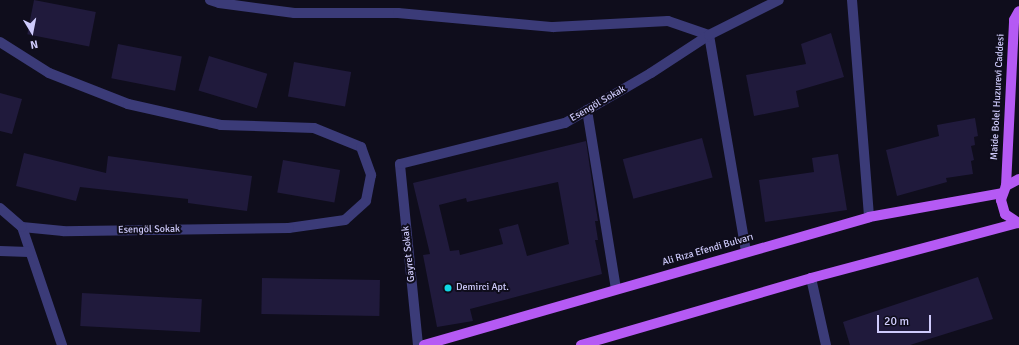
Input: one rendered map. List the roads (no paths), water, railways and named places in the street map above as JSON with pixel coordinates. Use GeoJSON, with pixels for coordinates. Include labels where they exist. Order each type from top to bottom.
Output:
{"type":"FeatureCollection","features":[{"type":"Feature","properties":{"kind":"main road","name":"Maide Bolel Huzurevi Caddesi"},"geometry":{"type":"LineString","coordinates":[[1018,223],[1005,214],[1002,207],[1014,20],[1019,11]]}},
{"type":"Feature","properties":{"kind":"main road","name":"Ali Rıza Efendi Bulvarı"},"geometry":{"type":"LineString","coordinates":[[424,345],[746,251],[869,217],[1004,189],[1019,179]]}},
{"type":"Feature","properties":{"kind":"main road"},"geometry":{"type":"LineString","coordinates":[[581,345],[811,278],[1018,223]]}},
{"type":"Feature","properties":{"kind":"street"},"geometry":{"type":"LineString","coordinates":[[210,0],[219,4],[294,13],[398,13],[553,27],[668,21],[709,35],[746,251]]}},
{"type":"Feature","properties":{"kind":"street","name":"Esengöl Sokak"},"geometry":{"type":"LineString","coordinates":[[400,164],[565,123],[651,73],[709,35],[779,0]]}},
{"type":"Feature","properties":{"kind":"street"},"geometry":{"type":"LineString","coordinates":[[852,0],[869,217]]}},
{"type":"Feature","properties":{"kind":"street","name":"Esengöl Sokak"},"geometry":{"type":"LineString","coordinates":[[0,42],[49,72],[128,104],[221,125],[314,128],[361,147],[370,175],[366,201],[345,220],[289,228],[63,231],[22,227]]}},
{"type":"Feature","properties":{"kind":"street"},"geometry":{"type":"LineString","coordinates":[[587,110],[616,289]]}},
{"type":"Feature","properties":{"kind":"street","name":"Gayret Sokak"},"geometry":{"type":"LineString","coordinates":[[400,164],[418,345]]}},
{"type":"Feature","properties":{"kind":"street"},"geometry":{"type":"LineString","coordinates":[[2,210],[22,227],[29,252],[62,345]]}},
{"type":"Feature","properties":{"kind":"street"},"geometry":{"type":"LineString","coordinates":[[0,250],[29,252]]}},
{"type":"Feature","properties":{"kind":"street"},"geometry":{"type":"LineString","coordinates":[[811,278],[826,345]]}},
{"type":"Feature","properties":{"kind":"place","name":"Demirci Apt."},"geometry":{"type":"Point","coordinates":[448,288]}}]}
